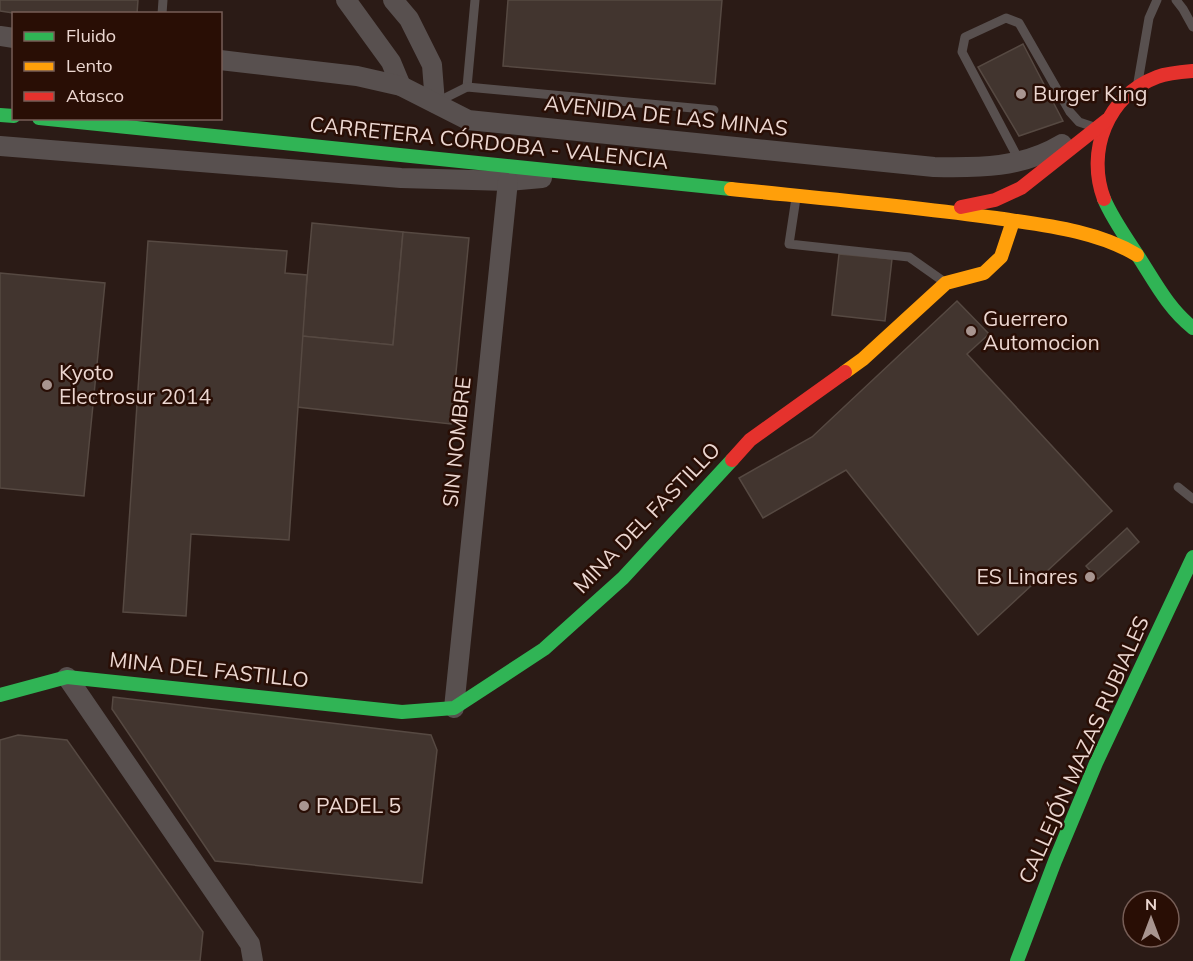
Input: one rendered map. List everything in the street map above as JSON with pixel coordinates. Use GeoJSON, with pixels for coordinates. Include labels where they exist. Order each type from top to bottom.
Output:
{"type":"FeatureCollection","features":[{"type":"Feature","properties":{"kind":"main road"},"geometry":{"type":"LineString","coordinates":[[1193,71],[1169,74],[1137,87],[1120,102],[1099,123],[1100,139],[1097,159],[1100,189],[1107,206],[1168,304],[1193,329]]}},
{"type":"Feature","properties":{"kind":"main road","name":"CARRETERA CÓRDOBA - VALENCIA"},"geometry":{"type":"LineString","coordinates":[[58,120],[936,210],[1013,221],[1098,237],[1118,244],[1137,255]]}},
{"type":"Feature","properties":{"kind":"main road","name":"CARRETERA CÓRDOBA - VALENCIA"},"geometry":{"type":"LineString","coordinates":[[936,210],[980,204],[1013,192],[1030,182],[1099,123]]}},
{"type":"Feature","properties":{"kind":"main road","name":"MINA DEL FASTILLO"},"geometry":{"type":"LineString","coordinates":[[0,695],[67,677],[402,712],[454,708],[544,649],[623,578],[750,440],[863,359],[946,283],[984,273],[1001,257],[1013,221]]}},
{"type":"Feature","properties":{"kind":"main road","name":"CALLEJÓN MAZAS RUBIALES"},"geometry":{"type":"LineString","coordinates":[[1017,961],[1039,900],[1097,762],[1176,598],[1193,557]]}},
{"type":"Feature","properties":{"kind":"street"},"geometry":{"type":"LineString","coordinates":[[346,0],[391,62],[401,86]]}},
{"type":"Feature","properties":{"kind":"street"},"geometry":{"type":"LineString","coordinates":[[393,0],[409,19],[432,65],[435,103]]}},
{"type":"Feature","properties":{"kind":"street","name":"AVENIDA DE LAS MINAS"},"geometry":{"type":"LineString","coordinates":[[222,60],[357,76],[401,86],[468,120],[934,167],[976,168],[1020,162],[1051,151],[1099,123]]}},
{"type":"Feature","properties":{"kind":"street"},"geometry":{"type":"LineString","coordinates":[[0,146],[401,178],[508,181],[583,174]]}},
{"type":"Feature","properties":{"kind":"street","name":"SIN NOMBRE"},"geometry":{"type":"LineString","coordinates":[[454,708],[508,181]]}},
{"type":"Feature","properties":{"kind":"street"},"geometry":{"type":"LineString","coordinates":[[67,677],[249,944],[253,961]]}},
{"type":"Feature","properties":{"kind":"lane"},"geometry":{"type":"LineString","coordinates":[[467,87],[475,0]]}},
{"type":"Feature","properties":{"kind":"lane"},"geometry":{"type":"LineString","coordinates":[[1137,87],[1149,18],[1157,0]]}},
{"type":"Feature","properties":{"kind":"lane"},"geometry":{"type":"LineString","coordinates":[[1176,0],[1193,27]]}},
{"type":"Feature","properties":{"kind":"lane"},"geometry":{"type":"LineString","coordinates":[[1020,162],[962,52],[965,37],[1006,18],[1020,23],[1070,112],[1078,122],[1099,123]]}},
{"type":"Feature","properties":{"kind":"lane"},"geometry":{"type":"LineString","coordinates":[[435,103],[467,87],[714,110]]}},
{"type":"Feature","properties":{"kind":"lane"},"geometry":{"type":"LineString","coordinates":[[796,195],[789,244],[909,257],[946,283]]}},
{"type":"Feature","properties":{"kind":"lane"},"geometry":{"type":"LineString","coordinates":[[1178,487],[1193,499]]}},
{"type":"Feature","properties":{"kind":"building"},"geometry":{"type":"Polygon","coordinates":[[[0,0],[138,0],[137,12],[0,11],[0,0]]]}},
{"type":"Feature","properties":{"kind":"building"},"geometry":{"type":"Polygon","coordinates":[[[508,0],[722,0],[715,84],[503,66],[508,0]]]}},
{"type":"Feature","properties":{"kind":"building","name":"Burger King"},"geometry":{"type":"Polygon","coordinates":[[[1023,44],[1063,121],[1019,136],[978,67],[1023,44]]]}},
{"type":"Feature","properties":{"kind":"building"},"geometry":{"type":"Polygon","coordinates":[[[312,223],[403,232],[393,345],[302,336],[312,223]]]}},
{"type":"Feature","properties":{"kind":"building"},"geometry":{"type":"Polygon","coordinates":[[[403,232],[469,238],[451,424],[297,407],[302,336],[393,345],[403,232]]]}},
{"type":"Feature","properties":{"kind":"building"},"geometry":{"type":"Polygon","coordinates":[[[148,241],[287,251],[285,273],[307,275],[289,540],[191,534],[186,616],[123,612],[148,241]]]}},
{"type":"Feature","properties":{"kind":"building"},"geometry":{"type":"Polygon","coordinates":[[[839,254],[892,259],[885,321],[832,315],[839,254]]]}},
{"type":"Feature","properties":{"kind":"building","name":"Kyoto Electrosur 2014"},"geometry":{"type":"Polygon","coordinates":[[[0,273],[105,283],[84,496],[0,488],[0,273]]]}},
{"type":"Feature","properties":{"kind":"building"},"geometry":{"type":"Polygon","coordinates":[[[957,301],[989,334],[967,354],[1112,511],[978,635],[846,470],[763,518],[739,478],[812,437],[957,301]]]}},
{"type":"Feature","properties":{"kind":"building"},"geometry":{"type":"Polygon","coordinates":[[[1127,528],[1139,542],[1098,579],[1086,566],[1127,528]]]}},
{"type":"Feature","properties":{"kind":"building","name":"PADEL 5"},"geometry":{"type":"Polygon","coordinates":[[[113,697],[431,735],[437,750],[422,883],[215,861],[112,709],[113,697]]]}},
{"type":"Feature","properties":{"kind":"building"},"geometry":{"type":"Polygon","coordinates":[[[18,735],[67,740],[203,932],[200,961],[0,961],[0,740],[18,735]]]}},
{"type":"Feature","properties":{"kind":"traffic: fast"},"geometry":{"type":"LineString","coordinates":[[0,115],[12,116]]}},
{"type":"Feature","properties":{"kind":"traffic: fast"},"geometry":{"type":"LineString","coordinates":[[58,120],[731,189]]}},
{"type":"Feature","properties":{"kind":"traffic: fast"},"geometry":{"type":"LineString","coordinates":[[1104,199],[1116,222],[1164,296],[1184,321],[1193,328]]}},
{"type":"Feature","properties":{"kind":"traffic: fast"},"geometry":{"type":"LineString","coordinates":[[0,695],[67,677],[402,712],[454,708],[544,649],[623,578],[732,460]]}},
{"type":"Feature","properties":{"kind":"traffic: fast"},"geometry":{"type":"LineString","coordinates":[[1017,961],[1096,763],[1193,557]]}},
{"type":"Feature","properties":{"kind":"traffic: slow"},"geometry":{"type":"LineString","coordinates":[[731,189],[930,210],[1050,226],[1086,234],[1137,255]]}},
{"type":"Feature","properties":{"kind":"traffic: slow"},"geometry":{"type":"LineString","coordinates":[[845,372],[863,359],[946,283],[984,273],[1001,257],[1013,221]]}},
{"type":"Feature","properties":{"kind":"traffic: jam"},"geometry":{"type":"LineString","coordinates":[[1104,199],[1099,181],[1100,144],[1105,127],[1114,111],[1125,97],[1157,77],[1193,71]]}},
{"type":"Feature","properties":{"kind":"traffic: jam"},"geometry":{"type":"LineString","coordinates":[[961,207],[995,200],[1021,188],[1107,120]]}},
{"type":"Feature","properties":{"kind":"traffic: jam"},"geometry":{"type":"LineString","coordinates":[[732,460],[750,440],[845,372]]}},
{"type":"Feature","properties":{"kind":"place","name":"Burger King"},"geometry":{"type":"Point","coordinates":[1021,94]}},
{"type":"Feature","properties":{"kind":"place","name":"Guerrero Automocion"},"geometry":{"type":"Point","coordinates":[971,331]}},
{"type":"Feature","properties":{"kind":"place","name":"Kyoto Electrosur 2014"},"geometry":{"type":"Point","coordinates":[47,385]}},
{"type":"Feature","properties":{"kind":"place","name":"ES Linares"},"geometry":{"type":"Point","coordinates":[1090,577]}},
{"type":"Feature","properties":{"kind":"place","name":"PADEL 5"},"geometry":{"type":"Point","coordinates":[304,806]}}]}
